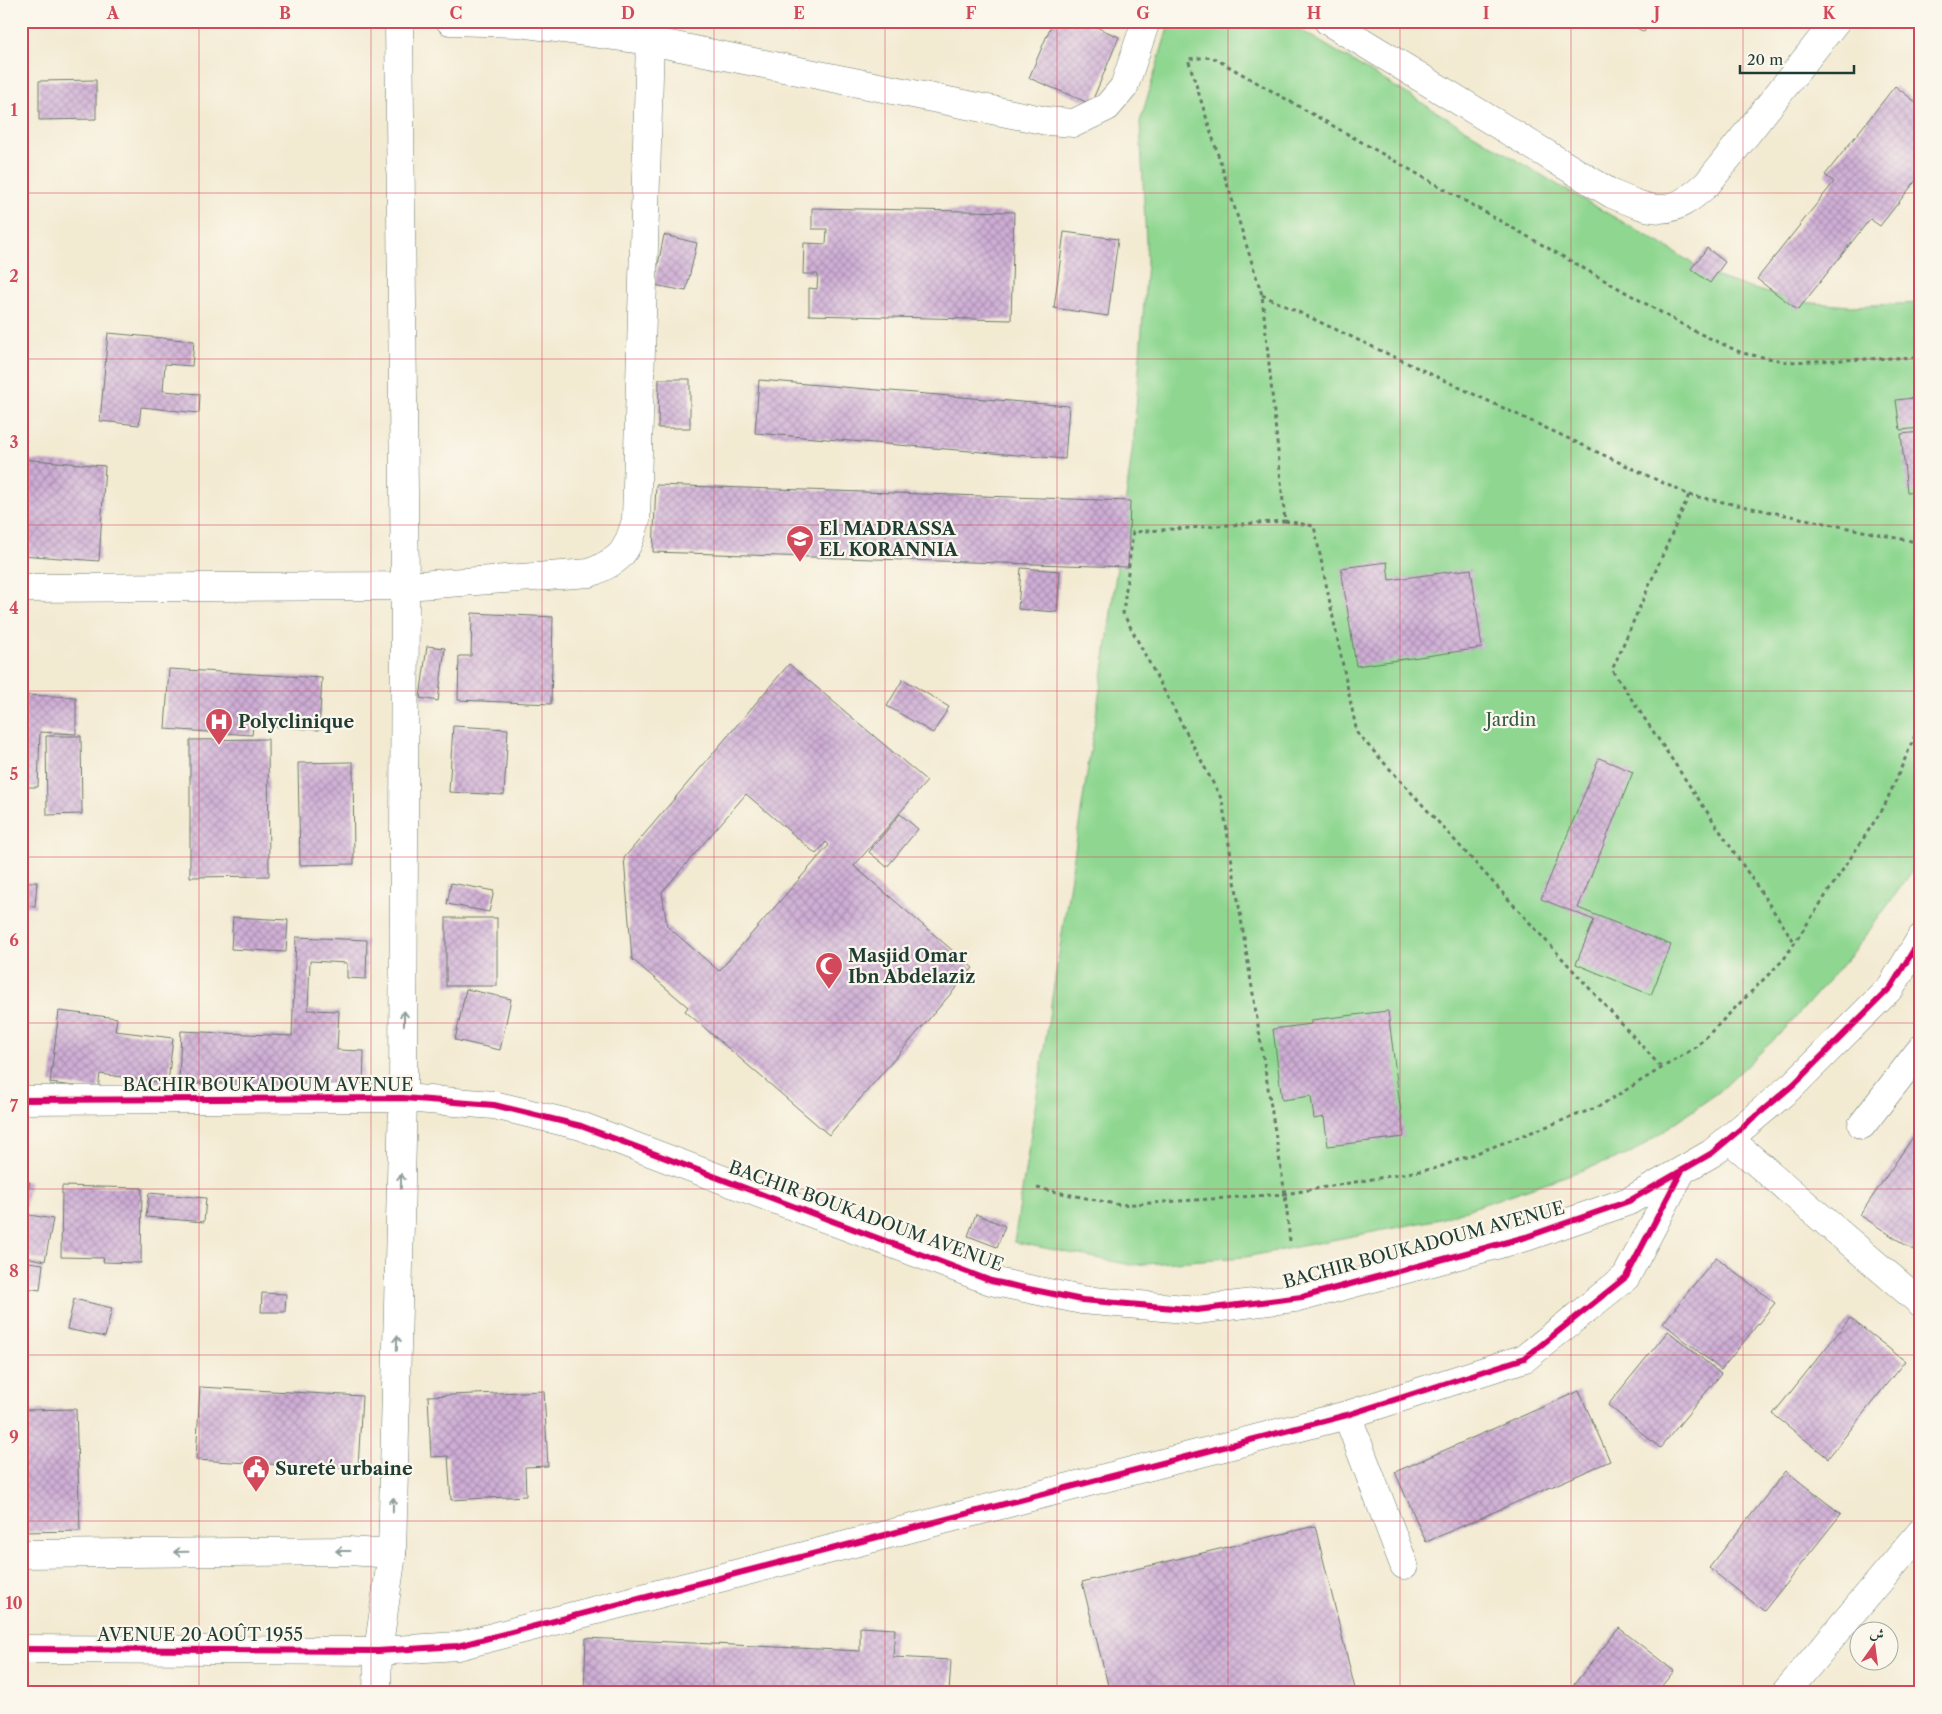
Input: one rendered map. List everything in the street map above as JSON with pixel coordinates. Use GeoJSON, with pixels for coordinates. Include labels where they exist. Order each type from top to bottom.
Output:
{"type":"FeatureCollection","features":[{"type":"Feature","properties":{"kind":"street"},"geometry":{"type":"LineString","coordinates":[[377,1693],[378,1651],[392,1554],[404,1098],[404,586],[399,21]]}},
{"type":"Feature","properties":{"kind":"street"},"geometry":{"type":"LineString","coordinates":[[450,21],[518,23],[650,41],[1047,120],[1074,123],[1108,107],[1124,87],[1146,21]]}},
{"type":"Feature","properties":{"kind":"street"},"geometry":{"type":"LineString","coordinates":[[1328,21],[1612,194],[1637,204],[1661,210],[1687,201],[1707,184],[1836,21]]}},
{"type":"Feature","properties":{"kind":"street"},"geometry":{"type":"LineString","coordinates":[[21,588],[404,586],[590,573],[614,562],[629,545],[636,520],[650,41]]}},
{"type":"Feature","properties":{"kind":"street","name":"BACHIR BOUKADOUM AVENUE"},"geometry":{"type":"LineString","coordinates":[[21,1100],[404,1098],[494,1105],[581,1126],[991,1281],[1082,1300],[1198,1310],[1302,1297],[1526,1237],[1629,1201],[1712,1153],[1794,1084],[1891,987],[1921,938]]}},
{"type":"Feature","properties":{"kind":"street"},"geometry":{"type":"LineString","coordinates":[[1862,1126],[1921,1049]]}},
{"type":"Feature","properties":{"kind":"street"},"geometry":{"type":"LineString","coordinates":[[1729,1139],[1921,1303]]}},
{"type":"Feature","properties":{"kind":"street","name":"AVENUE 20 AOÛT 1955"},"geometry":{"type":"LineString","coordinates":[[21,1649],[378,1651],[458,1646],[1348,1415],[1525,1358],[1626,1277],[1681,1172]]}},
{"type":"Feature","properties":{"kind":"street"},"geometry":{"type":"LineString","coordinates":[[1348,1415],[1404,1565]]}},
{"type":"Feature","properties":{"kind":"street"},"geometry":{"type":"LineString","coordinates":[[1785,1693],[1921,1532]]}},
{"type":"Feature","properties":{"kind":"street"},"geometry":{"type":"LineString","coordinates":[[21,1554],[349,1551],[392,1554]]}},
{"type":"Feature","properties":{"kind":"path"},"geometry":{"type":"LineString","coordinates":[[1285,521],[1262,295],[1188,59],[1212,57],[1692,330],[1742,353],[1788,362],[1921,357]]}},
{"type":"Feature","properties":{"kind":"path"},"geometry":{"type":"LineString","coordinates":[[1262,295],[1689,495],[1921,543]]}},
{"type":"Feature","properties":{"kind":"path"},"geometry":{"type":"LineString","coordinates":[[1689,495],[1612,670],[1795,943]]}},
{"type":"Feature","properties":{"kind":"path"},"geometry":{"type":"LineString","coordinates":[[1290,1241],[1285,1194],[1222,800],[1123,613],[1134,532],[1285,521],[1314,526],[1356,733],[1662,1068]]}},
{"type":"Feature","properties":{"kind":"path"},"geometry":{"type":"LineString","coordinates":[[1037,1188],[1120,1205],[1285,1194],[1437,1168],[1598,1107],[1696,1047],[1784,959],[1884,807],[1921,722]]}},
{"type":"Feature","properties":{"kind":"green space","name":"Jardin"},"geometry":{"type":"Polygon","coordinates":[[[1170,21],[1286,21],[1568,191],[1672,250],[1708,274],[1802,302],[1850,306],[1921,303],[1921,859],[1856,949],[1789,1025],[1719,1092],[1632,1153],[1440,1219],[1245,1257],[1131,1265],[1014,1242],[1106,651],[1134,436],[1147,262],[1140,122],[1170,21]]]}},
{"type":"Feature","properties":{"kind":"building"},"geometry":{"type":"Polygon","coordinates":[[[1053,21],[1082,21],[1119,37],[1091,104],[1029,78],[1053,21]]]}},
{"type":"Feature","properties":{"kind":"building"},"geometry":{"type":"Polygon","coordinates":[[[1625,21],[1650,21],[1644,32],[1625,21]]]}},
{"type":"Feature","properties":{"kind":"building"},"geometry":{"type":"Polygon","coordinates":[[[96,80],[96,119],[39,120],[39,81],[96,80]]]}},
{"type":"Feature","properties":{"kind":"building"},"geometry":{"type":"Polygon","coordinates":[[[1895,86],[1921,106],[1921,174],[1880,226],[1870,219],[1798,310],[1757,279],[1834,182],[1825,175],[1895,86]]]}},
{"type":"Feature","properties":{"kind":"building"},"geometry":{"type":"Polygon","coordinates":[[[812,208],[1014,212],[1011,320],[809,315],[809,288],[817,289],[818,274],[803,274],[804,243],[826,244],[827,229],[812,229],[812,208]]]}},
{"type":"Feature","properties":{"kind":"building"},"geometry":{"type":"Polygon","coordinates":[[[1064,232],[1118,239],[1108,316],[1054,308],[1064,232]]]}},
{"type":"Feature","properties":{"kind":"building"},"geometry":{"type":"Polygon","coordinates":[[[664,235],[697,243],[686,291],[654,285],[664,235]]]}},
{"type":"Feature","properties":{"kind":"building"},"geometry":{"type":"Polygon","coordinates":[[[1707,248],[1725,262],[1710,283],[1691,269],[1707,248]]]}},
{"type":"Feature","properties":{"kind":"building"},"geometry":{"type":"Polygon","coordinates":[[[108,333],[194,341],[192,366],[165,364],[163,391],[200,394],[199,413],[141,407],[139,425],[100,421],[108,333]]]}},
{"type":"Feature","properties":{"kind":"building"},"geometry":{"type":"Polygon","coordinates":[[[659,379],[690,379],[690,428],[658,428],[659,379]]]}},
{"type":"Feature","properties":{"kind":"building"},"geometry":{"type":"Polygon","coordinates":[[[759,380],[1069,406],[1065,459],[755,433],[759,380]]]}},
{"type":"Feature","properties":{"kind":"building"},"geometry":{"type":"Polygon","coordinates":[[[1921,397],[1921,428],[1900,430],[1896,400],[1921,397]]]}},
{"type":"Feature","properties":{"kind":"building"},"geometry":{"type":"Polygon","coordinates":[[[1921,432],[1921,491],[1907,492],[1901,434],[1921,432]]]}},
{"type":"Feature","properties":{"kind":"building"},"geometry":{"type":"Polygon","coordinates":[[[21,459],[105,466],[99,561],[21,555],[21,459]]]}},
{"type":"Feature","properties":{"kind":"building"},"geometry":{"type":"Polygon","coordinates":[[[656,485],[1130,501],[1128,567],[653,552],[656,485]]]}},
{"type":"Feature","properties":{"kind":"building"},"geometry":{"type":"Polygon","coordinates":[[[1387,562],[1389,580],[1471,569],[1482,648],[1356,666],[1341,568],[1387,562]]]}},
{"type":"Feature","properties":{"kind":"building"},"geometry":{"type":"Polygon","coordinates":[[[1021,568],[1060,571],[1057,612],[1018,609],[1021,568]]]}},
{"type":"Feature","properties":{"kind":"building"},"geometry":{"type":"Polygon","coordinates":[[[472,613],[553,617],[551,704],[458,700],[459,656],[471,656],[472,613]]]}},
{"type":"Feature","properties":{"kind":"building"},"geometry":{"type":"Polygon","coordinates":[[[427,646],[445,648],[438,701],[420,698],[427,646]]]}},
{"type":"Feature","properties":{"kind":"building"},"geometry":{"type":"Polygon","coordinates":[[[789,664],[927,781],[854,866],[973,968],[829,1135],[685,1011],[688,1007],[632,959],[624,858],[789,664]],[[746,794],[662,892],[667,926],[719,971],[829,845],[826,842],[816,854],[746,794]]]}},
{"type":"Feature","properties":{"kind":"building"},"geometry":{"type":"Polygon","coordinates":[[[169,669],[322,678],[319,730],[253,725],[252,735],[165,729],[169,669]]]}},
{"type":"Feature","properties":{"kind":"building"},"geometry":{"type":"Polygon","coordinates":[[[903,679],[949,707],[933,733],[887,706],[903,679]]]}},
{"type":"Feature","properties":{"kind":"building"},"geometry":{"type":"Polygon","coordinates":[[[21,695],[76,697],[76,734],[40,732],[38,787],[21,787],[21,695]]]}},
{"type":"Feature","properties":{"kind":"building"},"geometry":{"type":"Polygon","coordinates":[[[453,726],[508,729],[504,795],[449,792],[453,726]]]}},
{"type":"Feature","properties":{"kind":"building"},"geometry":{"type":"Polygon","coordinates":[[[46,736],[81,736],[82,814],[47,815],[46,736]]]}},
{"type":"Feature","properties":{"kind":"building"},"geometry":{"type":"Polygon","coordinates":[[[268,739],[269,876],[190,877],[190,740],[268,739]]]}},
{"type":"Feature","properties":{"kind":"building"},"geometry":{"type":"Polygon","coordinates":[[[1599,758],[1633,772],[1578,908],[1671,945],[1651,995],[1576,964],[1594,920],[1541,899],[1599,758]]]}},
{"type":"Feature","properties":{"kind":"building"},"geometry":{"type":"Polygon","coordinates":[[[353,762],[354,864],[300,865],[298,763],[353,762]]]}},
{"type":"Feature","properties":{"kind":"building"},"geometry":{"type":"Polygon","coordinates":[[[900,814],[918,829],[887,867],[869,852],[900,814]]]}},
{"type":"Feature","properties":{"kind":"building"},"geometry":{"type":"Polygon","coordinates":[[[21,882],[37,882],[35,907],[21,906],[21,882]]]}},
{"type":"Feature","properties":{"kind":"building"},"geometry":{"type":"Polygon","coordinates":[[[451,883],[494,891],[489,912],[447,904],[451,883]]]}},
{"type":"Feature","properties":{"kind":"building"},"geometry":{"type":"Polygon","coordinates":[[[233,917],[288,920],[286,952],[231,949],[233,917]]]}},
{"type":"Feature","properties":{"kind":"building"},"geometry":{"type":"Polygon","coordinates":[[[446,918],[497,918],[497,986],[446,986],[446,918]]]}},
{"type":"Feature","properties":{"kind":"building"},"geometry":{"type":"Polygon","coordinates":[[[296,937],[367,940],[366,979],[347,978],[347,963],[310,961],[308,1010],[339,1011],[337,1050],[364,1051],[363,1090],[179,1082],[181,1031],[292,1036],[296,937]]]}},
{"type":"Feature","properties":{"kind":"building"},"geometry":{"type":"Polygon","coordinates":[[[466,989],[511,999],[500,1050],[455,1040],[466,989]]]}},
{"type":"Feature","properties":{"kind":"building"},"geometry":{"type":"Polygon","coordinates":[[[59,1011],[117,1018],[115,1031],[173,1038],[168,1083],[100,1074],[98,1089],[50,1083],[59,1011]]]}},
{"type":"Feature","properties":{"kind":"building"},"geometry":{"type":"Polygon","coordinates":[[[1388,1011],[1404,1137],[1328,1146],[1324,1117],[1314,1119],[1311,1096],[1282,1100],[1273,1029],[1311,1024],[1311,1020],[1388,1011]]]}},
{"type":"Feature","properties":{"kind":"building"},"geometry":{"type":"Polygon","coordinates":[[[1915,1134],[1921,1137],[1921,1238],[1913,1250],[1860,1215],[1915,1134]]]}},
{"type":"Feature","properties":{"kind":"building"},"geometry":{"type":"Polygon","coordinates":[[[21,1180],[30,1182],[24,1214],[53,1219],[45,1261],[21,1256],[21,1180]]]}},
{"type":"Feature","properties":{"kind":"building"},"geometry":{"type":"Polygon","coordinates":[[[62,1186],[142,1188],[141,1263],[103,1262],[104,1258],[61,1257],[62,1186]]]}},
{"type":"Feature","properties":{"kind":"building"},"geometry":{"type":"Polygon","coordinates":[[[149,1193],[206,1198],[204,1222],[146,1217],[149,1193]]]}},
{"type":"Feature","properties":{"kind":"building"},"geometry":{"type":"Polygon","coordinates":[[[976,1214],[1005,1226],[997,1247],[968,1236],[976,1214]]]}},
{"type":"Feature","properties":{"kind":"building"},"geometry":{"type":"Polygon","coordinates":[[[1716,1257],[1775,1303],[1721,1370],[1663,1323],[1716,1257]]]}},
{"type":"Feature","properties":{"kind":"building"},"geometry":{"type":"Polygon","coordinates":[[[21,1261],[43,1264],[40,1290],[21,1287],[21,1261]]]}},
{"type":"Feature","properties":{"kind":"building"},"geometry":{"type":"Polygon","coordinates":[[[262,1293],[286,1294],[285,1312],[261,1312],[262,1293]]]}},
{"type":"Feature","properties":{"kind":"building"},"geometry":{"type":"Polygon","coordinates":[[[74,1299],[112,1308],[105,1337],[67,1329],[74,1299]]]}},
{"type":"Feature","properties":{"kind":"building"},"geometry":{"type":"Polygon","coordinates":[[[1850,1318],[1905,1361],[1828,1458],[1773,1414],[1850,1318]]]}},
{"type":"Feature","properties":{"kind":"building"},"geometry":{"type":"Polygon","coordinates":[[[1668,1331],[1721,1374],[1660,1448],[1608,1405],[1668,1331]]]}},
{"type":"Feature","properties":{"kind":"building"},"geometry":{"type":"Polygon","coordinates":[[[200,1387],[362,1396],[358,1469],[196,1460],[200,1387]]]}},
{"type":"Feature","properties":{"kind":"building"},"geometry":{"type":"Polygon","coordinates":[[[544,1391],[548,1466],[525,1467],[526,1496],[451,1500],[448,1456],[431,1457],[428,1396],[544,1391]]]}},
{"type":"Feature","properties":{"kind":"building"},"geometry":{"type":"Polygon","coordinates":[[[1579,1391],[1610,1461],[1426,1542],[1395,1472],[1579,1391]]]}},
{"type":"Feature","properties":{"kind":"building"},"geometry":{"type":"Polygon","coordinates":[[[76,1409],[80,1531],[21,1532],[21,1410],[76,1409]]]}},
{"type":"Feature","properties":{"kind":"building"},"geometry":{"type":"Polygon","coordinates":[[[1786,1471],[1841,1514],[1764,1611],[1709,1568],[1786,1471]]]}},
{"type":"Feature","properties":{"kind":"building"},"geometry":{"type":"Polygon","coordinates":[[[1315,1526],[1356,1693],[1110,1693],[1082,1582],[1315,1526]]]}},
{"type":"Feature","properties":{"kind":"building"},"geometry":{"type":"Polygon","coordinates":[[[860,1627],[895,1629],[893,1657],[951,1660],[949,1693],[584,1693],[586,1638],[860,1651],[860,1627]]]}},
{"type":"Feature","properties":{"kind":"building"},"geometry":{"type":"Polygon","coordinates":[[[1619,1628],[1674,1671],[1656,1693],[1567,1693],[1619,1628]]]}},
{"type":"Feature","properties":{"kind":"cycle path"},"geometry":{"type":"LineString","coordinates":[[21,1100],[403,1098],[494,1105],[581,1126],[991,1281],[1082,1300],[1197,1310],[1302,1297],[1526,1237],[1629,1201],[1712,1153],[1794,1084],[1891,987],[1921,938]]}},
{"type":"Feature","properties":{"kind":"cycle path"},"geometry":{"type":"LineString","coordinates":[[21,1649],[378,1651],[458,1646],[1347,1415],[1525,1358],[1626,1277],[1681,1172]]}},
{"type":"Feature","properties":{"kind":"place","name":"El MADRASSA EL KORANNIA"},"geometry":{"type":"Point","coordinates":[800,563]}},
{"type":"Feature","properties":{"kind":"place","name":"Polyclinique"},"geometry":{"type":"Point","coordinates":[219,746]}},
{"type":"Feature","properties":{"kind":"place","name":"Masjid Omar Ibn Abdelaziz"},"geometry":{"type":"Point","coordinates":[829,990]}},
{"type":"Feature","properties":{"kind":"place","name":"Sureté urbaine"},"geometry":{"type":"Point","coordinates":[256,1493]}}]}
